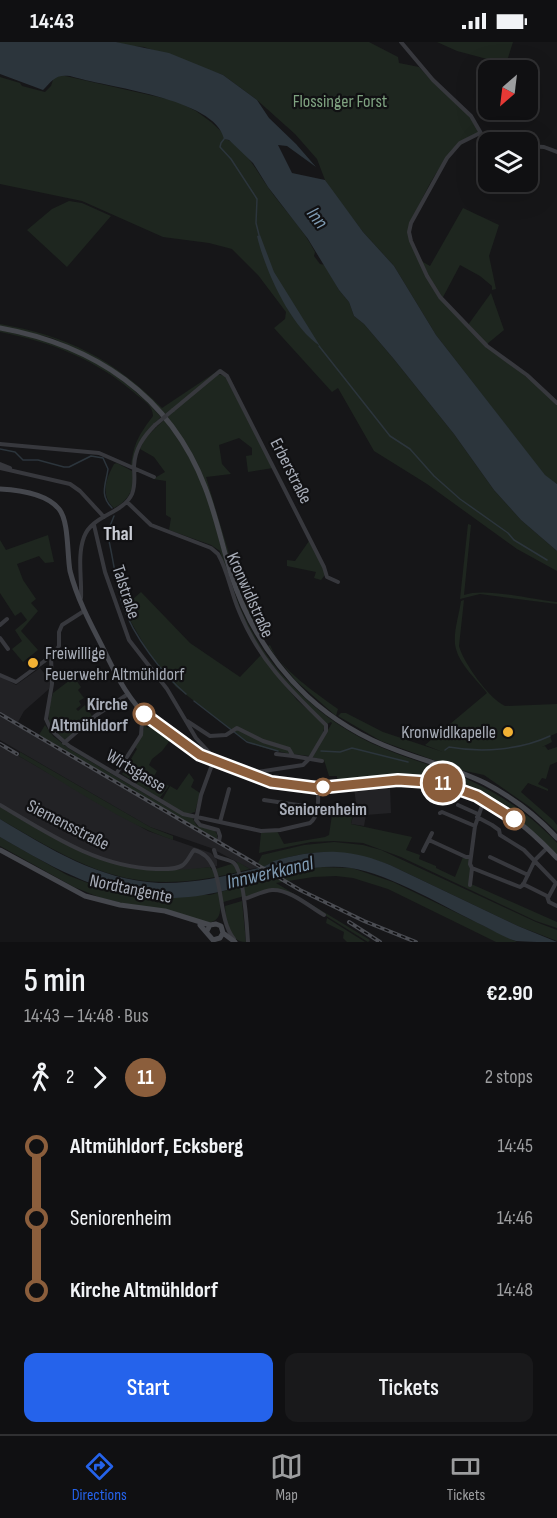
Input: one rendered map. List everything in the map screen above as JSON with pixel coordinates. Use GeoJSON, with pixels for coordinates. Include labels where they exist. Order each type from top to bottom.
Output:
{"type":"FeatureCollection","features":[{"type":"Feature","properties":{"kind":"main road"},"geometry":{"type":"LineString","coordinates":[[0,328],[47,339],[86,355],[129,382],[167,421],[200,473],[234,584],[250,623],[274,660],[312,700],[341,722],[371,739],[460,772],[494,788],[535,816],[557,838]]}},
{"type":"Feature","properties":{"kind":"main road"},"geometry":{"type":"LineString","coordinates":[[0,489],[30,494],[47,500],[60,509],[64,521],[70,568],[79,601],[114,673],[146,717],[191,750],[213,762],[279,784],[318,788],[398,780],[424,781],[452,786],[484,800],[511,817],[557,858]]}},
{"type":"Feature","properties":{"kind":"main road","name":"Nordtangente"},"geometry":{"type":"LineString","coordinates":[[0,850],[85,896],[120,905],[165,911],[214,926],[211,939],[222,936],[235,942]]}},
{"type":"Feature","properties":{"kind":"main road"},"geometry":{"type":"LineString","coordinates":[[214,926],[222,936]]}},
{"type":"Feature","properties":{"kind":"street"},"geometry":{"type":"LineString","coordinates":[[401,42],[433,80],[471,116],[479,132]]}},
{"type":"Feature","properties":{"kind":"street"},"geometry":{"type":"LineString","coordinates":[[478,134],[460,143],[443,163],[411,223],[410,237],[427,276],[444,301],[487,346],[526,375],[557,403]]}},
{"type":"Feature","properties":{"kind":"street"},"geometry":{"type":"LineString","coordinates":[[538,147],[557,152]]}},
{"type":"Feature","properties":{"kind":"street","name":"Erberstraße"},"geometry":{"type":"LineString","coordinates":[[134,470],[139,445],[155,425],[220,371],[231,382],[327,577],[338,582]]}},
{"type":"Feature","properties":{"kind":"street"},"geometry":{"type":"LineString","coordinates":[[0,444],[99,453],[154,477]]}},
{"type":"Feature","properties":{"kind":"street"},"geometry":{"type":"LineString","coordinates":[[0,466],[70,484],[80,490],[104,517]]}},
{"type":"Feature","properties":{"kind":"street"},"geometry":{"type":"LineString","coordinates":[[79,601],[82,542],[86,532],[127,502],[134,485],[134,470]]}},
{"type":"Feature","properties":{"kind":"street","name":"Kronwidlstraße"},"geometry":{"type":"LineString","coordinates":[[127,502],[151,525],[212,548],[218,554],[239,612],[258,648],[287,687],[327,727],[310,758]]}},
{"type":"Feature","properties":{"kind":"street","name":"Talstraße"},"geometry":{"type":"LineString","coordinates":[[94,525],[105,572],[126,633],[138,654],[167,689],[196,738],[220,764]]}},
{"type":"Feature","properties":{"kind":"street","name":"Wirtsgasse"},"geometry":{"type":"LineString","coordinates":[[84,611],[62,625],[59,632],[59,646],[51,656],[52,684],[46,719],[51,730],[64,743],[176,810],[196,816],[255,830],[280,830],[312,822],[318,808]]}},
{"type":"Feature","properties":{"kind":"street"},"geometry":{"type":"LineString","coordinates":[[1,622],[7,619]]}},
{"type":"Feature","properties":{"kind":"street"},"geometry":{"type":"LineString","coordinates":[[0,638],[8,649]]}},
{"type":"Feature","properties":{"kind":"street"},"geometry":{"type":"LineString","coordinates":[[0,675],[16,682],[51,656]]}},
{"type":"Feature","properties":{"kind":"street"},"geometry":{"type":"LineString","coordinates":[[64,743],[95,716],[128,694]]}},
{"type":"Feature","properties":{"kind":"street"},"geometry":{"type":"LineString","coordinates":[[116,774],[141,735],[142,723],[146,717]]}},
{"type":"Feature","properties":{"kind":"street","name":"Talstraße"},"geometry":{"type":"LineString","coordinates":[[186,720],[208,736],[225,736],[238,728],[263,741],[289,749],[293,756]]}},
{"type":"Feature","properties":{"kind":"street","name":"Talstraße"},"geometry":{"type":"LineString","coordinates":[[276,754],[322,761]]}},
{"type":"Feature","properties":{"kind":"street"},"geometry":{"type":"LineString","coordinates":[[249,774],[296,767],[303,765],[310,758]]}},
{"type":"Feature","properties":{"kind":"street"},"geometry":{"type":"LineString","coordinates":[[213,762],[201,795],[196,822],[218,830],[219,841]]}},
{"type":"Feature","properties":{"kind":"street"},"geometry":{"type":"LineString","coordinates":[[264,800],[318,808],[318,788]]}},
{"type":"Feature","properties":{"kind":"street"},"geometry":{"type":"LineString","coordinates":[[220,822],[229,789]]}},
{"type":"Feature","properties":{"kind":"street"},"geometry":{"type":"LineString","coordinates":[[470,885],[475,826],[484,800]]}},
{"type":"Feature","properties":{"kind":"street","name":"Siemensstraße"},"geometry":{"type":"LineString","coordinates":[[0,805],[74,847],[108,861],[139,868],[175,869],[187,862],[194,849],[209,858],[214,869],[223,911]]}},
{"type":"Feature","properties":{"kind":"street"},"geometry":{"type":"LineString","coordinates":[[458,805],[499,830],[500,835],[517,844],[535,860],[556,884],[548,898]]}},
{"type":"Feature","properties":{"kind":"street"},"geometry":{"type":"LineString","coordinates":[[440,813],[475,826]]}},
{"type":"Feature","properties":{"kind":"street"},"geometry":{"type":"LineString","coordinates":[[423,852],[432,833]]}},
{"type":"Feature","properties":{"kind":"street"},"geometry":{"type":"LineString","coordinates":[[429,840],[466,857],[471,857]]}},
{"type":"Feature","properties":{"kind":"street"},"geometry":{"type":"LineString","coordinates":[[472,868],[517,887],[524,884],[535,860],[547,848]]}},
{"type":"Feature","properties":{"kind":"street"},"geometry":{"type":"LineString","coordinates":[[214,850],[216,856],[233,862],[237,868],[244,899],[248,942]]}},
{"type":"Feature","properties":{"kind":"street"},"geometry":{"type":"LineString","coordinates":[[490,857],[528,875]]}},
{"type":"Feature","properties":{"kind":"street"},"geometry":{"type":"LineString","coordinates":[[524,884],[547,896],[549,902],[557,906]]}},
{"type":"Feature","properties":{"kind":"street"},"geometry":{"type":"LineString","coordinates":[[244,899],[277,890],[293,896],[324,915]]}},
{"type":"Feature","properties":{"kind":"street"},"geometry":{"type":"LineString","coordinates":[[214,926],[223,911]]}},
{"type":"Feature","properties":{"kind":"street"},"geometry":{"type":"LineString","coordinates":[[223,911],[226,928],[235,942]]}},
{"type":"Feature","properties":{"kind":"shaded area"},"geometry":{"type":"Polygon","coordinates":[[[40,668],[51,682],[49,689],[24,711],[18,722],[263,867],[250,869],[211,848],[150,827],[0,740],[0,676],[16,685],[40,668]]]}},
{"type":"Feature","properties":{"kind":"shaded area"},"geometry":{"type":"Polygon","coordinates":[[[0,745],[148,831],[211,853],[217,860],[217,866],[183,871],[143,870],[99,860],[66,846],[0,807],[0,745]]]}},
{"type":"Feature","properties":{"kind":"shaded area"},"geometry":{"type":"Polygon","coordinates":[[[388,785],[391,813],[366,815],[364,826],[351,824],[356,803],[354,788],[388,785]]]}},
{"type":"Feature","properties":{"kind":"green space","name":"Flossinger Forst"},"geometry":{"type":"Polygon","coordinates":[[[116,42],[369,42],[398,57],[399,63],[419,67],[462,106],[479,132],[455,150],[438,171],[410,223],[408,235],[419,258],[430,266],[463,208],[499,225],[489,256],[496,289],[492,290],[492,286],[480,276],[460,265],[442,299],[467,327],[557,403],[557,484],[545,476],[436,335],[394,266],[363,232],[334,194],[325,180],[317,159],[295,134],[257,100],[223,75],[144,47],[116,42]]]}},
{"type":"Feature","properties":{"kind":"green space"},"geometry":{"type":"Polygon","coordinates":[[[437,42],[513,42],[507,60],[491,60],[457,51],[437,42]]]}},
{"type":"Feature","properties":{"kind":"green space"},"geometry":{"type":"Polygon","coordinates":[[[61,75],[176,101],[211,122],[223,133],[225,139],[237,146],[305,235],[315,252],[314,256],[320,264],[325,265],[339,290],[349,302],[354,316],[364,324],[393,358],[454,434],[494,490],[521,520],[557,551],[557,571],[517,549],[427,484],[374,451],[338,388],[332,392],[274,328],[285,319],[286,312],[258,275],[232,249],[209,243],[163,237],[82,201],[0,184],[0,77],[45,92],[51,86],[54,77],[61,75]]]}},
{"type":"Feature","properties":{"kind":"green space"},"geometry":{"type":"Polygon","coordinates":[[[69,201],[82,203],[111,216],[67,267],[27,230],[52,209],[69,201]]]}},
{"type":"Feature","properties":{"kind":"green space"},"geometry":{"type":"Polygon","coordinates":[[[491,293],[504,330],[487,344],[468,325],[491,293]]]}},
{"type":"Feature","properties":{"kind":"green space"},"geometry":{"type":"Polygon","coordinates":[[[0,324],[47,335],[88,352],[126,376],[162,408],[219,370],[218,374],[225,376],[273,468],[248,472],[246,456],[252,455],[252,448],[239,438],[219,445],[222,464],[231,474],[206,477],[242,597],[266,644],[251,618],[238,589],[214,506],[181,437],[125,377],[101,361],[52,338],[0,326],[0,324]]]}},
{"type":"Feature","properties":{"kind":"green space"},"geometry":{"type":"Polygon","coordinates":[[[0,330],[37,338],[74,351],[115,375],[146,403],[90,362],[56,347],[0,332],[0,330]]]}},
{"type":"Feature","properties":{"kind":"green space"},"geometry":{"type":"Polygon","coordinates":[[[148,404],[161,417],[142,439],[131,466],[138,439],[153,416],[148,404]]]}},
{"type":"Feature","properties":{"kind":"green space"},"geometry":{"type":"Polygon","coordinates":[[[164,420],[186,452],[203,486],[231,583],[242,612],[264,652],[283,676],[320,711],[360,738],[467,779],[509,802],[557,843],[557,856],[484,797],[433,779],[337,785],[337,776],[329,776],[324,760],[312,757],[332,723],[327,724],[277,675],[245,624],[229,583],[220,551],[211,545],[169,530],[171,518],[166,515],[166,481],[153,479],[165,472],[154,457],[140,449],[145,438],[164,420]]]}},
{"type":"Feature","properties":{"kind":"green space"},"geometry":{"type":"Polygon","coordinates":[[[117,463],[132,471],[133,482],[127,498],[114,508],[107,498],[106,487],[111,470],[117,463]]]}},
{"type":"Feature","properties":{"kind":"green space"},"geometry":{"type":"Polygon","coordinates":[[[468,524],[471,525],[464,595],[484,592],[496,593],[557,602],[557,604],[480,594],[460,599],[468,524]]]}},
{"type":"Feature","properties":{"kind":"green space"},"geometry":{"type":"Polygon","coordinates":[[[48,535],[54,562],[45,563],[39,556],[17,564],[23,580],[36,599],[31,603],[38,611],[21,631],[38,650],[23,662],[12,649],[22,641],[15,630],[27,620],[21,612],[15,616],[0,593],[0,540],[6,550],[48,535]]]}},
{"type":"Feature","properties":{"kind":"green space"},"geometry":{"type":"Polygon","coordinates":[[[309,541],[324,570],[325,575],[321,580],[314,578],[316,572],[287,566],[287,560],[295,561],[309,541]]]}},
{"type":"Feature","properties":{"kind":"green space"},"geometry":{"type":"Polygon","coordinates":[[[141,592],[190,643],[240,677],[261,655],[297,700],[325,725],[322,736],[309,756],[293,754],[292,751],[234,728],[232,730],[176,687],[150,655],[123,608],[141,592]]]}},
{"type":"Feature","properties":{"kind":"green space"},"geometry":{"type":"Polygon","coordinates":[[[464,600],[459,646],[461,653],[484,688],[505,706],[557,704],[557,733],[550,736],[552,742],[542,747],[545,746],[548,750],[557,747],[557,762],[550,765],[546,779],[542,778],[538,784],[548,791],[528,783],[521,792],[553,820],[557,825],[557,832],[530,807],[484,775],[461,770],[381,741],[338,716],[346,713],[383,732],[443,752],[425,745],[487,693],[465,667],[456,649],[456,625],[461,601],[464,600]]]}},
{"type":"Feature","properties":{"kind":"green space"},"geometry":{"type":"Polygon","coordinates":[[[270,645],[290,672],[338,709],[336,716],[295,680],[268,646],[270,645]]]}},
{"type":"Feature","properties":{"kind":"green space"},"geometry":{"type":"Polygon","coordinates":[[[74,677],[81,687],[78,690],[84,698],[79,701],[81,705],[76,709],[78,711],[85,705],[92,716],[65,740],[49,723],[48,711],[53,693],[74,677]]]}},
{"type":"Feature","properties":{"kind":"green space"},"geometry":{"type":"Polygon","coordinates":[[[151,724],[171,739],[149,765],[157,771],[154,776],[169,786],[159,799],[136,786],[137,784],[122,774],[137,749],[135,747],[144,725],[148,728],[151,724]]]}},
{"type":"Feature","properties":{"kind":"green space"},"geometry":{"type":"Polygon","coordinates":[[[45,725],[53,736],[68,748],[169,808],[192,817],[197,826],[214,830],[217,840],[39,735],[45,725]]]}},
{"type":"Feature","properties":{"kind":"green space"},"geometry":{"type":"Polygon","coordinates":[[[239,730],[289,750],[291,754],[253,744],[233,731],[239,730]]]}},
{"type":"Feature","properties":{"kind":"green space"},"geometry":{"type":"Polygon","coordinates":[[[20,752],[150,827],[173,836],[173,840],[134,824],[94,802],[19,756],[20,752]]]}},
{"type":"Feature","properties":{"kind":"green space"},"geometry":{"type":"Polygon","coordinates":[[[189,773],[194,780],[191,787],[200,793],[195,812],[186,813],[162,800],[170,786],[177,790],[189,773]]]}},
{"type":"Feature","properties":{"kind":"green space"},"geometry":{"type":"Polygon","coordinates":[[[0,807],[76,849],[99,859],[123,865],[177,870],[210,867],[212,870],[238,862],[250,869],[211,878],[177,882],[147,881],[119,876],[64,855],[0,819],[0,807]]]}},
{"type":"Feature","properties":{"kind":"green space"},"geometry":{"type":"Polygon","coordinates":[[[351,807],[353,813],[351,824],[412,837],[406,850],[420,855],[419,859],[455,877],[463,857],[469,859],[471,868],[469,883],[557,922],[557,928],[536,921],[401,857],[363,843],[311,842],[259,853],[261,833],[277,831],[284,844],[325,837],[329,835],[333,808],[351,807]]]}},
{"type":"Feature","properties":{"kind":"green space"},"geometry":{"type":"Polygon","coordinates":[[[0,837],[67,875],[106,890],[210,895],[291,872],[319,867],[352,868],[393,882],[517,942],[496,942],[388,889],[353,878],[336,876],[276,883],[370,940],[368,942],[294,896],[278,890],[220,903],[218,917],[206,923],[101,898],[74,887],[0,846],[0,837]]]}},
{"type":"Feature","properties":{"kind":"green space"},"geometry":{"type":"Polygon","coordinates":[[[334,842],[363,845],[381,850],[557,930],[557,941],[518,926],[375,860],[326,852],[294,856],[263,867],[258,863],[262,855],[304,845],[334,842]]]}},
{"type":"Feature","properties":{"kind":"green space"},"geometry":{"type":"Polygon","coordinates":[[[242,901],[246,942],[240,941],[231,934],[225,911],[225,906],[242,901]]]}},
{"type":"Feature","properties":{"kind":"green space"},"geometry":{"type":"Polygon","coordinates":[[[327,918],[365,942],[347,942],[343,938],[344,932],[326,923],[327,918]]]}},
{"type":"Feature","properties":{"kind":"water","name":"Inn"},"geometry":{"type":"Polygon","coordinates":[[[0,42],[116,42],[169,53],[223,75],[257,100],[269,118],[316,167],[287,146],[278,145],[292,173],[325,180],[363,232],[394,266],[436,335],[545,475],[557,484],[557,551],[521,520],[494,490],[454,434],[393,358],[364,324],[354,316],[349,302],[339,290],[308,239],[268,187],[253,163],[229,140],[224,139],[216,125],[201,113],[181,104],[132,90],[61,76],[54,79],[43,90],[0,74],[0,42]]]}},
{"type":"Feature","properties":{"kind":"water"},"geometry":{"type":"Polygon","coordinates":[[[260,235],[274,272],[320,346],[299,325],[280,296],[261,250],[257,236],[260,235]]]}},
{"type":"Feature","properties":{"kind":"water","name":"Innwerkkanal"},"geometry":{"type":"Polygon","coordinates":[[[0,819],[56,852],[96,869],[137,881],[159,883],[198,881],[262,867],[274,861],[306,854],[329,852],[358,855],[390,865],[557,942],[512,940],[400,884],[366,871],[351,868],[303,870],[227,890],[194,896],[163,898],[135,895],[108,889],[81,879],[28,853],[0,837],[0,819]]]}},
{"type":"Feature","properties":{"kind":"waterway"},"geometry":{"type":"LineString","coordinates":[[224,139],[220,147],[231,159],[257,199],[256,223],[259,235]]}},
{"type":"Feature","properties":{"kind":"waterway"},"geometry":{"type":"LineString","coordinates":[[319,346],[390,436],[410,449],[434,476],[460,499],[508,533],[514,540],[547,560]]}},
{"type":"Feature","properties":{"kind":"waterway"},"geometry":{"type":"LineString","coordinates":[[0,449],[15,452],[23,460],[38,460],[64,467],[69,467],[91,456],[103,458],[108,469],[104,494],[112,508]]}},
{"type":"Feature","properties":{"kind":"waterway"},"geometry":{"type":"LineString","coordinates":[[114,516],[108,531],[123,606],[149,653],[167,676],[186,694]]}},
{"type":"Feature","properties":{"kind":"waterway"},"geometry":{"type":"LineString","coordinates":[[194,701],[247,742],[278,751]]}},
{"type":"Feature","properties":{"kind":"waterway"},"geometry":{"type":"LineString","coordinates":[[445,750],[449,747],[474,750],[501,749],[550,736]]}},
{"type":"Feature","properties":{"kind":"waterway"},"geometry":{"type":"LineString","coordinates":[[321,751],[340,752],[352,748],[408,762]]}},
{"type":"Feature","properties":{"kind":"railway"},"geometry":{"type":"LineString","coordinates":[[0,714],[300,890],[364,921],[416,942]]}},
{"type":"Feature","properties":{"kind":"railway"},"geometry":{"type":"LineString","coordinates":[[0,744],[17,754]]}},
{"type":"Feature","properties":{"kind":"railway"},"geometry":{"type":"LineString","coordinates":[[349,922],[380,942]]}},
{"type":"Feature","properties":{"kind":"bus line","name":"11"},"geometry":{"type":"LineString","coordinates":[[144,714],[184,745],[213,762],[271,782],[318,788],[398,780],[441,783],[477,796],[514,819]]}},
{"type":"Feature","properties":{"kind":"place","name":"Freiwillige Feuerwehr Altmühldorf"},"geometry":{"type":"Point","coordinates":[33,663]}},
{"type":"Feature","properties":{"kind":"place","name":"Kirche Altmühldorf"},"geometry":{"type":"Point","coordinates":[144,714]}},
{"type":"Feature","properties":{"kind":"place","name":"Kronwidlkapelle"},"geometry":{"type":"Point","coordinates":[508,732]}},
{"type":"Feature","properties":{"kind":"place","name":"Seniorenheim"},"geometry":{"type":"Point","coordinates":[323,787]}},
{"type":"Feature","properties":{"kind":"district","name":"Thal"},"geometry":{"type":"Point","coordinates":[118,534]}}]}
